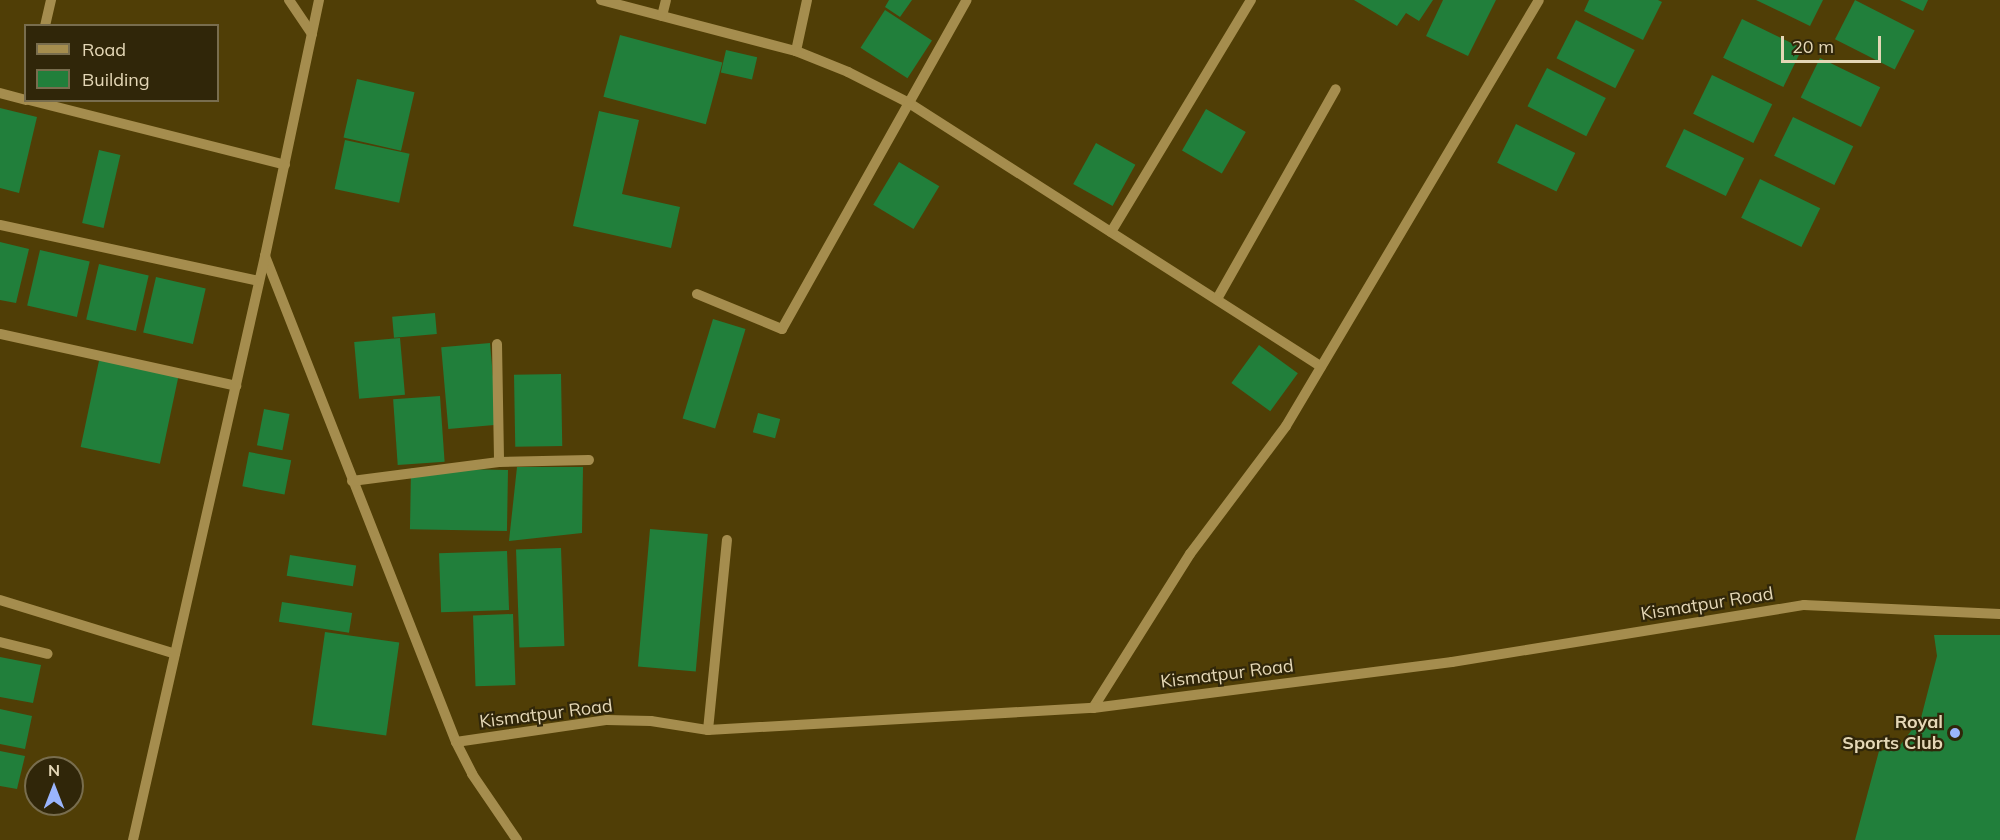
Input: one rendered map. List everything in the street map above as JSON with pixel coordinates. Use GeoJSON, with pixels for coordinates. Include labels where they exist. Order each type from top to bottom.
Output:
{"type":"FeatureCollection","features":[{"type":"Feature","properties":{"kind":"street"},"geometry":{"type":"LineString","coordinates":[[45,24],[51,0]]}},
{"type":"Feature","properties":{"kind":"street"},"geometry":{"type":"LineString","coordinates":[[289,0],[312,34]]}},
{"type":"Feature","properties":{"kind":"street"},"geometry":{"type":"LineString","coordinates":[[133,840],[141,817],[175,654],[260,281],[319,0]]}},
{"type":"Feature","properties":{"kind":"street"},"geometry":{"type":"LineString","coordinates":[[601,0],[796,51],[848,72],[909,103],[1321,366]]}},
{"type":"Feature","properties":{"kind":"street"},"geometry":{"type":"LineString","coordinates":[[662,16],[666,0]]}},
{"type":"Feature","properties":{"kind":"street"},"geometry":{"type":"LineString","coordinates":[[796,51],[807,0]]}},
{"type":"Feature","properties":{"kind":"street"},"geometry":{"type":"LineString","coordinates":[[697,294],[782,329],[967,0]]}},
{"type":"Feature","properties":{"kind":"street"},"geometry":{"type":"LineString","coordinates":[[1111,232],[1251,0]]}},
{"type":"Feature","properties":{"kind":"street"},"geometry":{"type":"LineString","coordinates":[[1093,708],[1190,554],[1273,444],[1539,0]]}},
{"type":"Feature","properties":{"kind":"street"},"geometry":{"type":"LineString","coordinates":[[1217,299],[1336,89]]}},
{"type":"Feature","properties":{"kind":"street"},"geometry":{"type":"LineString","coordinates":[[0,93],[24,99]]}},
{"type":"Feature","properties":{"kind":"street"},"geometry":{"type":"LineString","coordinates":[[35,102],[285,165]]}},
{"type":"Feature","properties":{"kind":"street"},"geometry":{"type":"LineString","coordinates":[[0,225],[220,276],[260,281]]}},
{"type":"Feature","properties":{"kind":"street"},"geometry":{"type":"LineString","coordinates":[[265,256],[456,742],[472,774],[518,840]]}},
{"type":"Feature","properties":{"kind":"street"},"geometry":{"type":"LineString","coordinates":[[0,334],[236,386]]}},
{"type":"Feature","properties":{"kind":"street"},"geometry":{"type":"LineString","coordinates":[[497,344],[499,462]]}},
{"type":"Feature","properties":{"kind":"street"},"geometry":{"type":"LineString","coordinates":[[352,481],[499,462],[589,460]]}},
{"type":"Feature","properties":{"kind":"street"},"geometry":{"type":"LineString","coordinates":[[708,730],[728,540]]}},
{"type":"Feature","properties":{"kind":"street"},"geometry":{"type":"LineString","coordinates":[[0,600],[175,654]]}},
{"type":"Feature","properties":{"kind":"street","name":"Kismatpur Road"},"geometry":{"type":"LineString","coordinates":[[456,742],[607,720],[651,721],[708,730],[1093,708],[1452,662],[1804,606],[2000,614]]}},
{"type":"Feature","properties":{"kind":"street"},"geometry":{"type":"LineString","coordinates":[[0,642],[48,654]]}},
{"type":"Feature","properties":{"kind":"building"},"geometry":{"type":"Polygon","coordinates":[[[889,0],[912,0],[900,17],[885,7],[889,0]]]}},
{"type":"Feature","properties":{"kind":"building"},"geometry":{"type":"Polygon","coordinates":[[[1354,0],[1433,0],[1419,21],[1406,13],[1397,26],[1354,0]]]}},
{"type":"Feature","properties":{"kind":"building"},"geometry":{"type":"Polygon","coordinates":[[[1443,0],[1496,0],[1468,56],[1426,36],[1443,0]]]}},
{"type":"Feature","properties":{"kind":"building"},"geometry":{"type":"Polygon","coordinates":[[[1589,0],[1658,0],[1662,2],[1643,40],[1584,11],[1589,0]]]}},
{"type":"Feature","properties":{"kind":"building"},"geometry":{"type":"Polygon","coordinates":[[[1756,0],[1823,0],[1810,26],[1756,0]]]}},
{"type":"Feature","properties":{"kind":"building"},"geometry":{"type":"Polygon","coordinates":[[[1855,0],[1915,30],[1895,70],[1835,39],[1855,0]]]}},
{"type":"Feature","properties":{"kind":"building"},"geometry":{"type":"Polygon","coordinates":[[[1900,0],[1928,0],[1923,11],[1900,0]]]}},
{"type":"Feature","properties":{"kind":"building"},"geometry":{"type":"Polygon","coordinates":[[[885,10],[932,40],[907,78],[860,48],[885,10]]]}},
{"type":"Feature","properties":{"kind":"building"},"geometry":{"type":"Polygon","coordinates":[[[1742,19],[1802,48],[1783,87],[1723,58],[1742,19]]]}},
{"type":"Feature","properties":{"kind":"building"},"geometry":{"type":"Polygon","coordinates":[[[1576,20],[1635,50],[1615,88],[1556,58],[1576,20]]]}},
{"type":"Feature","properties":{"kind":"building"},"geometry":{"type":"Polygon","coordinates":[[[620,35],[722,62],[706,124],[603,97],[620,35]]]}},
{"type":"Feature","properties":{"kind":"building"},"geometry":{"type":"Polygon","coordinates":[[[726,50],[757,57],[752,80],[721,72],[726,50]]]}},
{"type":"Feature","properties":{"kind":"building"},"geometry":{"type":"Polygon","coordinates":[[[1820,58],[1880,87],[1861,127],[1801,98],[1820,58]]]}},
{"type":"Feature","properties":{"kind":"building"},"geometry":{"type":"Polygon","coordinates":[[[1547,68],[1606,98],[1586,136],[1527,106],[1547,68]]]}},
{"type":"Feature","properties":{"kind":"building"},"geometry":{"type":"Polygon","coordinates":[[[1712,75],[1772,104],[1753,143],[1693,114],[1712,75]]]}},
{"type":"Feature","properties":{"kind":"building"},"geometry":{"type":"Polygon","coordinates":[[[357,79],[414,92],[401,151],[344,137],[357,79]]]}},
{"type":"Feature","properties":{"kind":"building"},"geometry":{"type":"Polygon","coordinates":[[[0,108],[37,117],[19,193],[0,188],[0,108]]]}},
{"type":"Feature","properties":{"kind":"building"},"geometry":{"type":"Polygon","coordinates":[[[1206,109],[1246,132],[1222,174],[1182,151],[1206,109]]]}},
{"type":"Feature","properties":{"kind":"building"},"geometry":{"type":"Polygon","coordinates":[[[599,111],[639,120],[622,194],[680,207],[671,248],[573,226],[599,111]]]}},
{"type":"Feature","properties":{"kind":"building"},"geometry":{"type":"Polygon","coordinates":[[[1793,117],[1853,146],[1834,185],[1774,156],[1793,117]]]}},
{"type":"Feature","properties":{"kind":"building"},"geometry":{"type":"Polygon","coordinates":[[[1516,124],[1575,153],[1556,192],[1497,163],[1516,124]]]}},
{"type":"Feature","properties":{"kind":"building"},"geometry":{"type":"Polygon","coordinates":[[[1684,129],[1744,158],[1726,196],[1666,167],[1684,129]]]}},
{"type":"Feature","properties":{"kind":"building"},"geometry":{"type":"Polygon","coordinates":[[[345,140],[410,154],[399,203],[335,189],[345,140]]]}},
{"type":"Feature","properties":{"kind":"building"},"geometry":{"type":"Polygon","coordinates":[[[1096,143],[1135,165],[1113,206],[1073,184],[1096,143]]]}},
{"type":"Feature","properties":{"kind":"building"},"geometry":{"type":"Polygon","coordinates":[[[99,150],[120,155],[104,228],[82,223],[99,150]]]}},
{"type":"Feature","properties":{"kind":"building"},"geometry":{"type":"Polygon","coordinates":[[[899,162],[939,186],[914,229],[873,205],[899,162]]]}},
{"type":"Feature","properties":{"kind":"building"},"geometry":{"type":"Polygon","coordinates":[[[1760,179],[1820,208],[1801,247],[1741,218],[1760,179]]]}},
{"type":"Feature","properties":{"kind":"building"},"geometry":{"type":"Polygon","coordinates":[[[0,242],[29,249],[16,303],[0,300],[0,242]]]}},
{"type":"Feature","properties":{"kind":"building"},"geometry":{"type":"Polygon","coordinates":[[[40,250],[90,261],[77,317],[27,306],[40,250]]]}},
{"type":"Feature","properties":{"kind":"building"},"geometry":{"type":"Polygon","coordinates":[[[99,264],[149,275],[136,331],[86,320],[99,264]]]}},
{"type":"Feature","properties":{"kind":"building"},"geometry":{"type":"Polygon","coordinates":[[[156,277],[206,288],[193,344],[143,333],[156,277]]]}},
{"type":"Feature","properties":{"kind":"building"},"geometry":{"type":"Polygon","coordinates":[[[435,313],[437,334],[394,338],[392,317],[435,313]]]}},
{"type":"Feature","properties":{"kind":"building"},"geometry":{"type":"Polygon","coordinates":[[[713,319],[746,329],[715,428],[683,418],[713,319]]]}},
{"type":"Feature","properties":{"kind":"building"},"geometry":{"type":"Polygon","coordinates":[[[400,338],[405,395],[359,399],[354,342],[400,338]]]}},
{"type":"Feature","properties":{"kind":"building"},"geometry":{"type":"Polygon","coordinates":[[[490,343],[497,425],[448,429],[441,347],[490,343]]]}},
{"type":"Feature","properties":{"kind":"building"},"geometry":{"type":"Polygon","coordinates":[[[1259,345],[1298,373],[1270,411],[1231,383],[1259,345]]]}},
{"type":"Feature","properties":{"kind":"building"},"geometry":{"type":"Polygon","coordinates":[[[100,356],[179,373],[160,464],[81,447],[100,356]]]}},
{"type":"Feature","properties":{"kind":"building"},"geometry":{"type":"Polygon","coordinates":[[[561,374],[562,446],[515,447],[514,375],[561,374]]]}},
{"type":"Feature","properties":{"kind":"building"},"geometry":{"type":"Polygon","coordinates":[[[440,396],[445,462],[398,465],[393,399],[440,396]]]}},
{"type":"Feature","properties":{"kind":"building"},"geometry":{"type":"Polygon","coordinates":[[[264,409],[290,414],[282,450],[257,445],[264,409]]]}},
{"type":"Feature","properties":{"kind":"building"},"geometry":{"type":"Polygon","coordinates":[[[758,413],[780,419],[775,438],[753,432],[758,413]]]}},
{"type":"Feature","properties":{"kind":"building"},"geometry":{"type":"Polygon","coordinates":[[[249,452],[291,460],[285,495],[242,486],[249,452]]]}},
{"type":"Feature","properties":{"kind":"building"},"geometry":{"type":"Polygon","coordinates":[[[517,467],[583,467],[582,533],[509,541],[517,467]]]}},
{"type":"Feature","properties":{"kind":"building"},"geometry":{"type":"Polygon","coordinates":[[[411,468],[508,470],[507,531],[410,529],[411,468]]]}},
{"type":"Feature","properties":{"kind":"building"},"geometry":{"type":"Polygon","coordinates":[[[650,529],[708,534],[696,672],[638,666],[650,529]]]}},
{"type":"Feature","properties":{"kind":"building"},"geometry":{"type":"Polygon","coordinates":[[[561,548],[564,646],[519,648],[516,550],[561,548]]]}},
{"type":"Feature","properties":{"kind":"building"},"geometry":{"type":"Polygon","coordinates":[[[507,551],[509,610],[441,612],[439,553],[507,551]]]}},
{"type":"Feature","properties":{"kind":"building"},"geometry":{"type":"Polygon","coordinates":[[[290,555],[356,565],[353,586],[287,576],[290,555]]]}},
{"type":"Feature","properties":{"kind":"building"},"geometry":{"type":"Polygon","coordinates":[[[282,602],[352,613],[349,633],[279,622],[282,602]]]}},
{"type":"Feature","properties":{"kind":"building"},"geometry":{"type":"Polygon","coordinates":[[[513,614],[515,685],[476,686],[473,615],[513,614]]]}},
{"type":"Feature","properties":{"kind":"building"},"geometry":{"type":"Polygon","coordinates":[[[325,632],[399,642],[386,736],[312,725],[325,632]]]}},
{"type":"Feature","properties":{"kind":"building","name":"Royal Sports Club"},"geometry":{"type":"Polygon","coordinates":[[[1934,635],[2000,635],[2000,840],[1855,840],[1879,751],[1898,748],[1921,718],[1937,656],[1934,635]]]}},
{"type":"Feature","properties":{"kind":"building"},"geometry":{"type":"Polygon","coordinates":[[[0,657],[41,665],[33,703],[0,697],[0,657]]]}},
{"type":"Feature","properties":{"kind":"building"},"geometry":{"type":"Polygon","coordinates":[[[0,709],[32,716],[25,749],[0,744],[0,709]]]}},
{"type":"Feature","properties":{"kind":"building"},"geometry":{"type":"Polygon","coordinates":[[[0,751],[25,756],[17,789],[0,786],[0,751]]]}},
{"type":"Feature","properties":{"kind":"place","name":"Royal Sports Club"},"geometry":{"type":"Point","coordinates":[1955,733]}}]}
